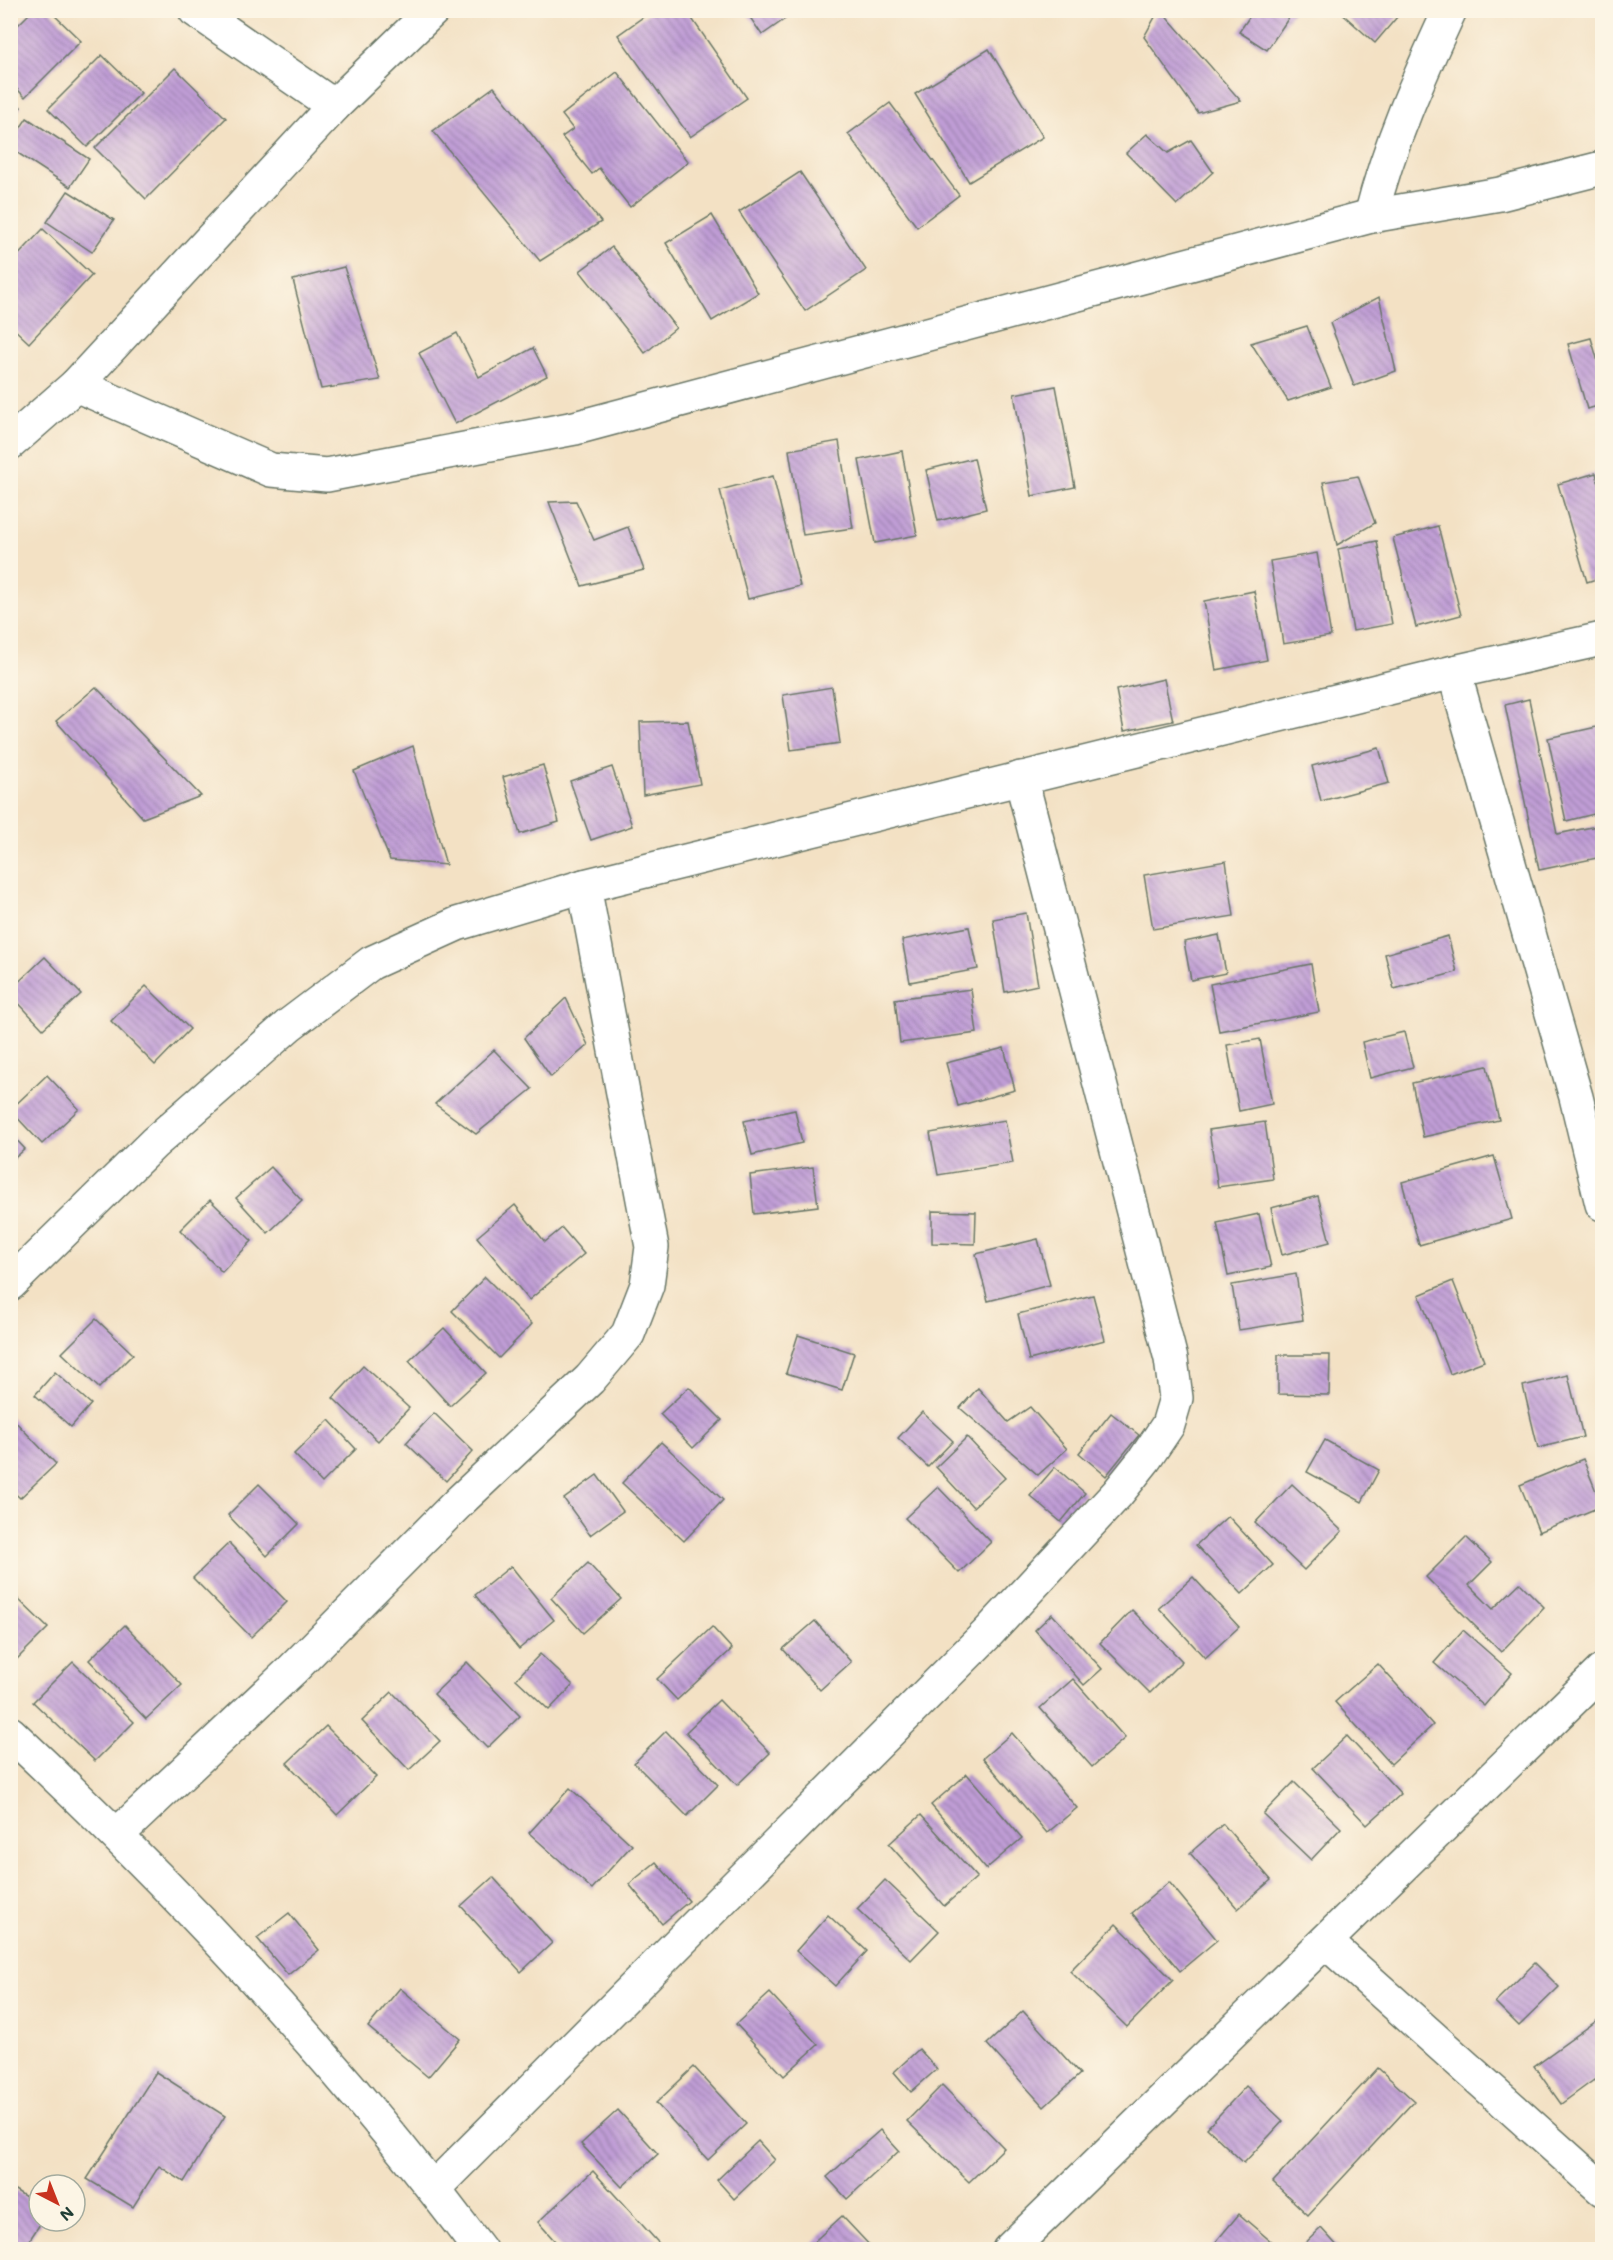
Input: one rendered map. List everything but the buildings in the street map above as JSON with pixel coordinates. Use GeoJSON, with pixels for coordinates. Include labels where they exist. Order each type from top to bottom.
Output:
{"type":"FeatureCollection","features":[{"type":"Feature","properties":{"kind":"street"},"geometry":{"type":"LineString","coordinates":[[195,10],[334,106]]}},
{"type":"Feature","properties":{"kind":"street"},"geometry":{"type":"LineString","coordinates":[[15,431],[76,385],[334,106],[433,10]]}},
{"type":"Feature","properties":{"kind":"street"},"geometry":{"type":"LineString","coordinates":[[1371,216],[1382,173],[1412,94],[1450,10]]}},
{"type":"Feature","properties":{"kind":"street"},"geometry":{"type":"LineString","coordinates":[[76,385],[271,470],[327,476],[575,428],[1371,216],[1500,194],[1602,168]]}},
{"type":"Feature","properties":{"kind":"street"},"geometry":{"type":"LineString","coordinates":[[10,1284],[154,1143],[289,1025],[370,963],[457,924],[584,885],[1454,672],[1602,639]]}},
{"type":"Feature","properties":{"kind":"street"},"geometry":{"type":"LineString","coordinates":[[1454,672],[1589,1094],[1602,1204]]}},
{"type":"Feature","properties":{"kind":"street"},"geometry":{"type":"LineString","coordinates":[[434,2188],[987,1634],[1117,1494],[1168,1425],[1176,1398],[1171,1359],[1021,778]]}},
{"type":"Feature","properties":{"kind":"street"},"geometry":{"type":"LineString","coordinates":[[118,1834],[292,1670],[461,1500],[590,1379],[628,1334],[647,1285],[652,1247],[584,885]]}},
{"type":"Feature","properties":{"kind":"street"},"geometry":{"type":"LineString","coordinates":[[1029,2243],[1326,1942],[1602,1671]]}},
{"type":"Feature","properties":{"kind":"street"},"geometry":{"type":"LineString","coordinates":[[10,1733],[118,1834],[353,2088],[434,2188],[480,2250]]}},
{"type":"Feature","properties":{"kind":"street"},"geometry":{"type":"LineString","coordinates":[[1326,1942],[1602,2188]]}}]}
